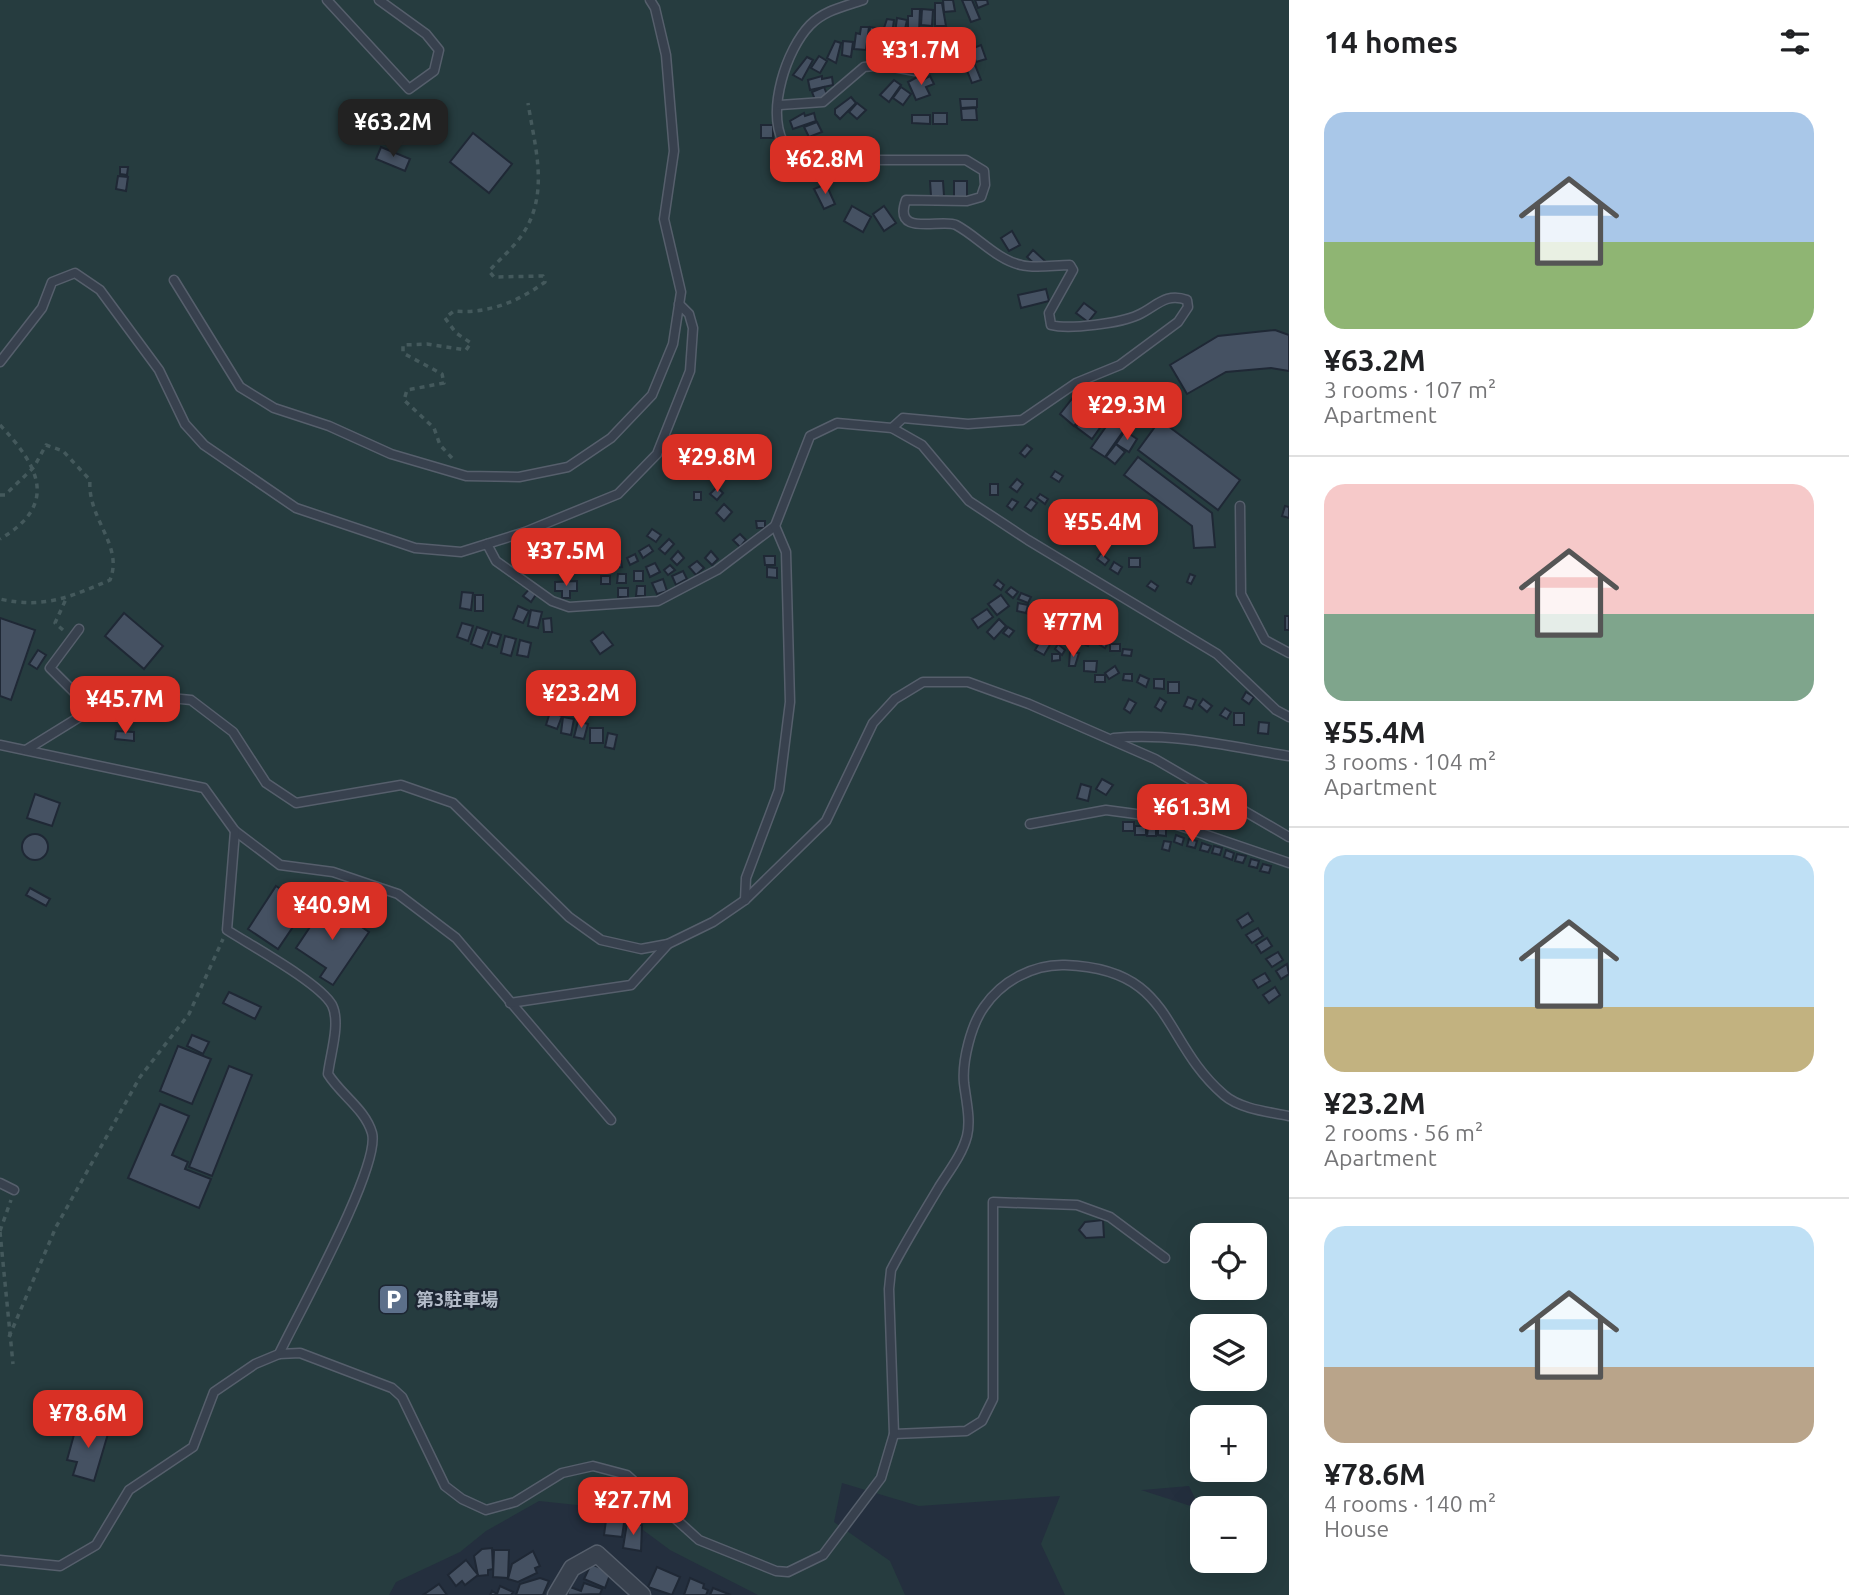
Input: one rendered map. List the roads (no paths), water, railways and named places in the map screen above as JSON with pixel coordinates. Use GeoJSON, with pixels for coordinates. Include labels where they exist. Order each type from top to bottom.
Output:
{"type":"FeatureCollection","features":[{"type":"Feature","properties":{"kind":"street"},"geometry":{"type":"LineString","coordinates":[[556,1595],[572,1568],[597,1554],[642,1595]]}},
{"type":"Feature","properties":{"kind":"lane"},"geometry":{"type":"LineString","coordinates":[[327,0],[409,89],[434,71],[439,50],[426,34],[379,0]]}},
{"type":"Feature","properties":{"kind":"lane"},"geometry":{"type":"LineString","coordinates":[[174,280],[240,387],[274,408],[330,426],[391,454],[466,476],[519,477],[568,467],[611,438],[652,395],[673,344],[681,292],[664,219],[674,150],[666,55],[655,8],[650,0]]}},
{"type":"Feature","properties":{"kind":"lane"},"geometry":{"type":"LineString","coordinates":[[863,0],[828,11],[810,26],[792,48],[782,72],[778,124],[783,142],[792,152],[809,160],[966,160],[984,171],[985,185],[981,197],[967,201],[906,200],[903,208],[906,217],[911,223],[923,225],[953,223],[1022,266],[1070,265],[1073,270],[1069,282],[1049,313],[1051,325],[1092,324],[1136,316],[1164,299],[1177,297],[1187,300],[1188,307],[1178,322],[1120,365],[1076,383],[1022,420],[968,424],[903,418],[892,428]]}},
{"type":"Feature","properties":{"kind":"lane"},"geometry":{"type":"LineString","coordinates":[[780,105],[823,102],[864,67],[883,65],[915,71],[952,56]]}},
{"type":"Feature","properties":{"kind":"lane"},"geometry":{"type":"LineString","coordinates":[[0,362],[42,307],[52,282],[75,273],[100,290],[159,370],[185,424],[204,445],[296,508],[415,548],[461,552],[618,494],[657,454],[690,371],[693,328],[690,314],[679,304]]}},
{"type":"Feature","properties":{"kind":"lane"},"geometry":{"type":"LineString","coordinates":[[487,544],[496,561],[552,601],[569,607],[659,601],[717,570],[775,526],[810,436],[837,423],[892,428],[922,445],[970,501],[1028,540],[1217,654],[1276,710],[1289,717]]}},
{"type":"Feature","properties":{"kind":"lane"},"geometry":{"type":"LineString","coordinates":[[1240,506],[1241,594],[1265,640],[1289,653]]}},
{"type":"Feature","properties":{"kind":"lane"},"geometry":{"type":"LineString","coordinates":[[745,900],[747,878],[779,790],[790,702],[786,552],[775,526]]}},
{"type":"Feature","properties":{"kind":"lane"},"geometry":{"type":"LineString","coordinates":[[79,629],[50,668],[92,710]]}},
{"type":"Feature","properties":{"kind":"lane"},"geometry":{"type":"LineString","coordinates":[[26,750],[102,703],[141,695],[191,700],[233,732],[266,783],[296,803],[401,785],[453,803],[569,916],[601,940],[641,949],[668,944],[713,922],[745,900],[826,821],[873,723],[895,699],[923,682],[968,682],[1111,738],[1254,814],[1289,837]]}},
{"type":"Feature","properties":{"kind":"lane"},"geometry":{"type":"LineString","coordinates":[[1111,738],[1149,737],[1289,756]]}},
{"type":"Feature","properties":{"kind":"lane"},"geometry":{"type":"LineString","coordinates":[[0,745],[204,788],[235,831],[280,865],[333,872],[398,894],[456,938],[611,1120]]}},
{"type":"Feature","properties":{"kind":"lane"},"geometry":{"type":"LineString","coordinates":[[1030,824],[1106,810],[1151,816],[1289,863]]}},
{"type":"Feature","properties":{"kind":"lane"},"geometry":{"type":"LineString","coordinates":[[235,831],[227,930],[318,990],[332,1006],[334,1030],[328,1074],[337,1089],[365,1116],[373,1136],[363,1181],[279,1354]]}},
{"type":"Feature","properties":{"kind":"lane"},"geometry":{"type":"LineString","coordinates":[[510,1003],[631,985],[668,944]]}},
{"type":"Feature","properties":{"kind":"lane"},"geometry":{"type":"LineString","coordinates":[[0,1560],[60,1566],[96,1545],[129,1490],[193,1447],[214,1392],[255,1364],[279,1354],[300,1353],[392,1388],[402,1397],[445,1486],[462,1499],[486,1510],[515,1502],[562,1473],[593,1466],[627,1475],[699,1540],[776,1572],[788,1572],[823,1555],[881,1478],[894,1434],[891,1270],[955,1163],[968,1134],[964,1079],[969,1045],[983,1008],[1007,981],[1049,964],[1094,966],[1136,982],[1163,1010],[1203,1072],[1225,1097],[1257,1110],[1289,1116]]}},
{"type":"Feature","properties":{"kind":"lane"},"geometry":{"type":"LineString","coordinates":[[0,1183],[14,1190]]}},
{"type":"Feature","properties":{"kind":"lane"},"geometry":{"type":"LineString","coordinates":[[894,1434],[966,1431],[982,1421],[993,1399],[993,1202],[1077,1205],[1110,1217],[1165,1258]]}},
{"type":"Feature","properties":{"kind":"place","name":"第3駐車場"},"geometry":{"type":"Point","coordinates":[393,1299]}}]}
